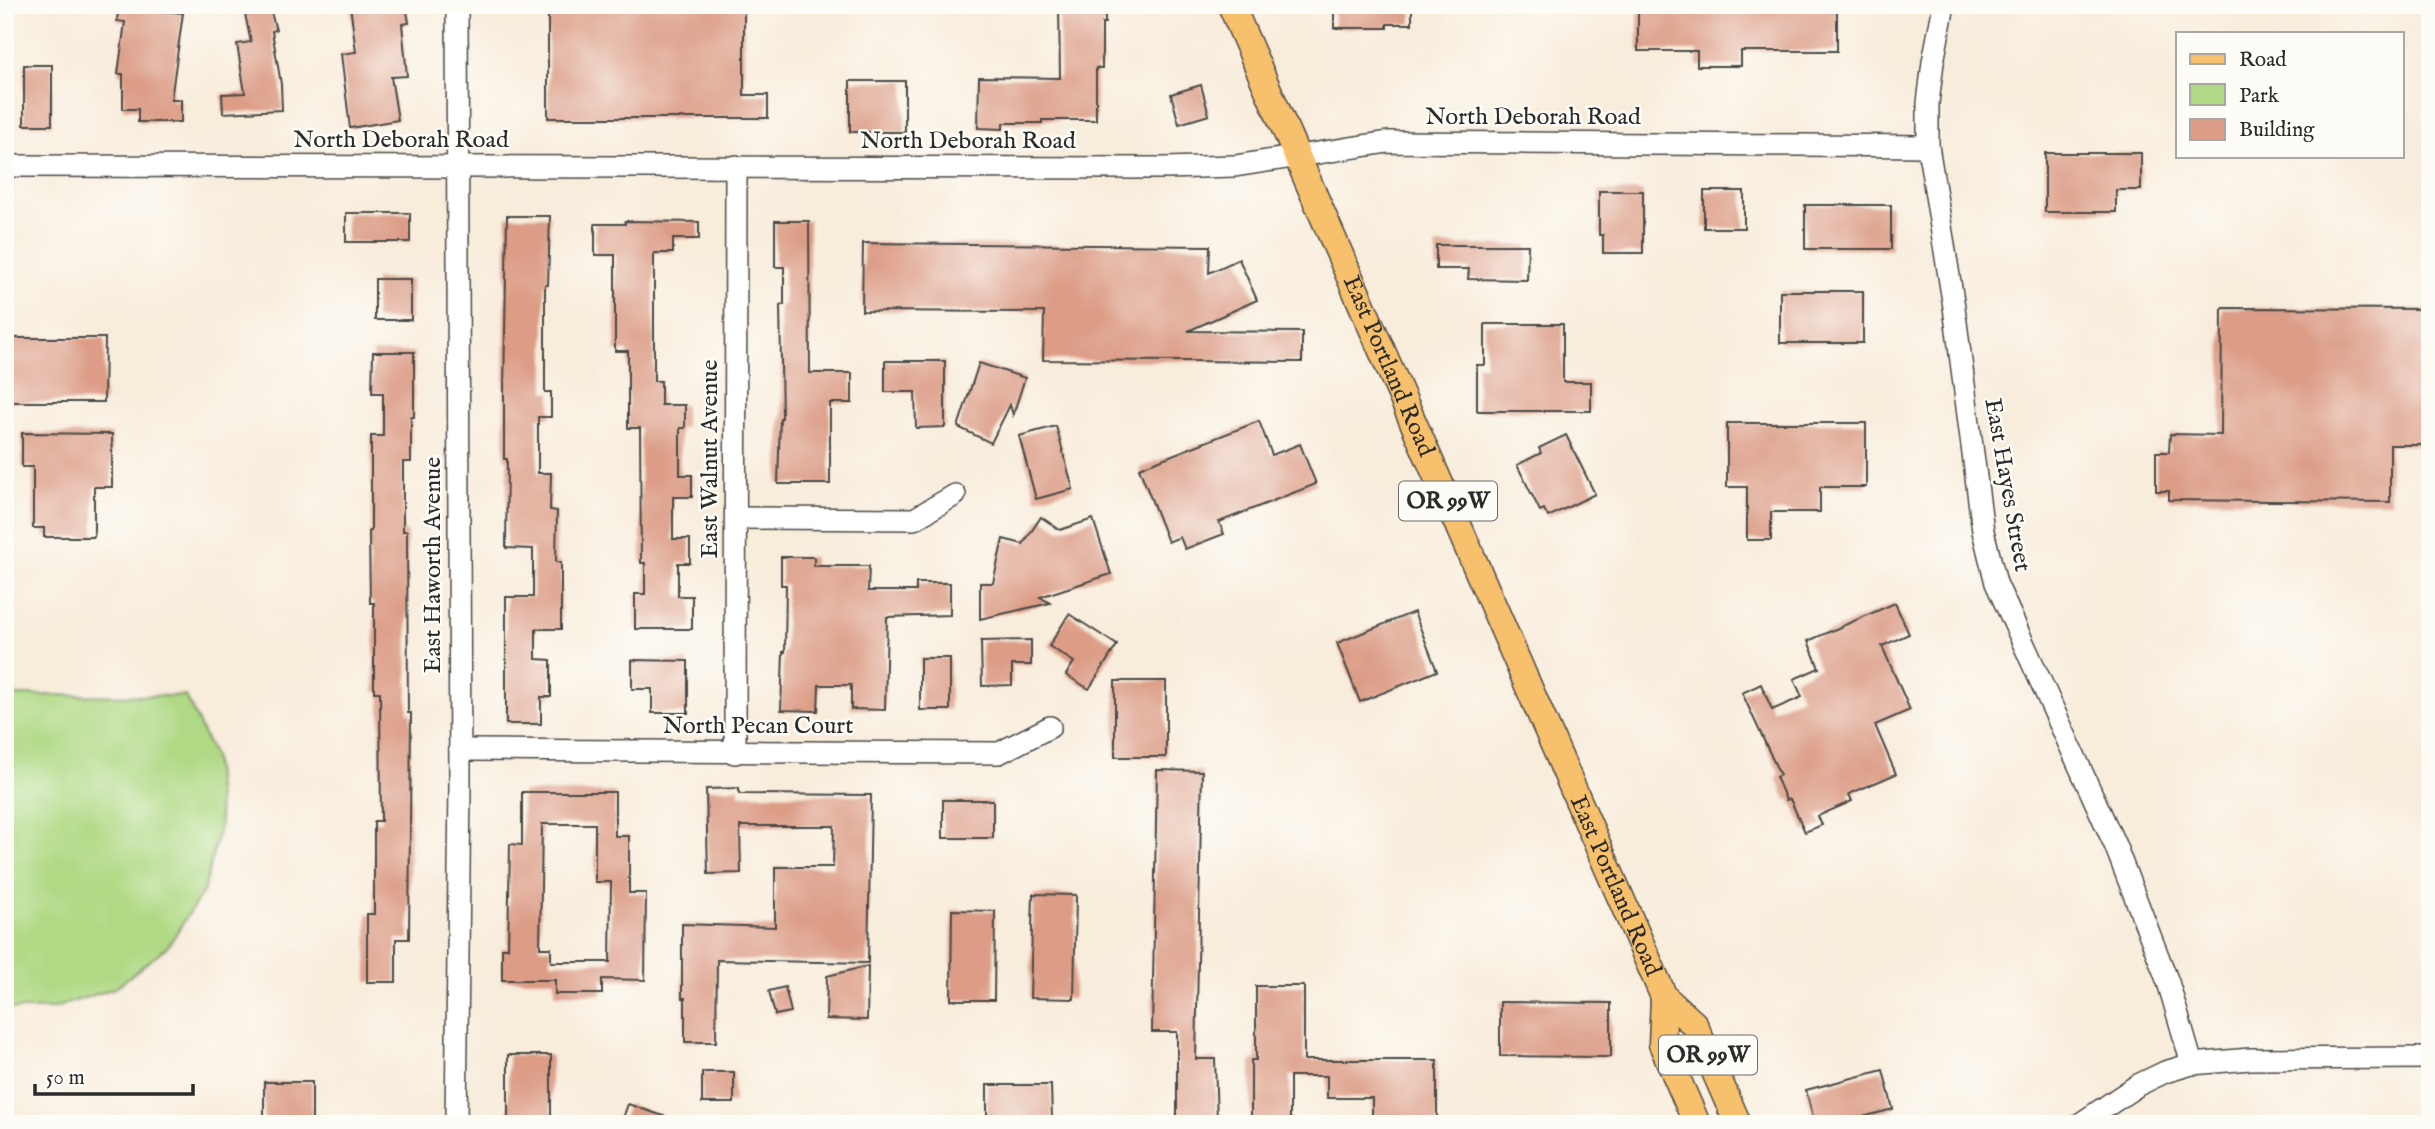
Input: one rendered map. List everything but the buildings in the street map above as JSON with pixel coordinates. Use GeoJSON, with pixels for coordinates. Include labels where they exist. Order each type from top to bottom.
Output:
{"type":"FeatureCollection","features":[{"type":"Feature","properties":{"kind":"main road","name":"East Portland Road"},"geometry":{"type":"LineString","coordinates":[[1231,5],[1664,997],[1694,1024],[1738,1124]]}},
{"type":"Feature","properties":{"kind":"main road","name":"East Portland Road"},"geometry":{"type":"LineString","coordinates":[[1664,997],[1662,1044],[1697,1124]]}},
{"type":"Feature","properties":{"kind":"street","name":"East Haworth Avenue"},"geometry":{"type":"LineString","coordinates":[[456,1124],[460,750],[457,5]]}},
{"type":"Feature","properties":{"kind":"street","name":"East Hayes Street"},"geometry":{"type":"LineString","coordinates":[[1944,5],[1928,103],[1928,146],[1954,307],[1983,531],[1996,583],[2115,845],[2168,982],[2192,1064]]}},
{"type":"Feature","properties":{"kind":"street","name":"North Deborah Road"},"geometry":{"type":"LineString","coordinates":[[5,166],[1166,168],[1235,166],[1388,142],[1928,146]]}},
{"type":"Feature","properties":{"kind":"street","name":"East Walnut Avenue"},"geometry":{"type":"LineString","coordinates":[[735,753],[736,166]]}},
{"type":"Feature","properties":{"kind":"street"},"geometry":{"type":"LineString","coordinates":[[736,518],[914,519],[955,495]]}},
{"type":"Feature","properties":{"kind":"street","name":"North Pecan Court"},"geometry":{"type":"LineString","coordinates":[[460,750],[999,753],[1050,727]]}},
{"type":"Feature","properties":{"kind":"street"},"geometry":{"type":"LineString","coordinates":[[2080,1124],[2138,1085],[2165,1072],[2192,1064],[2249,1059],[2430,1058]]}},
{"type":"Feature","properties":{"kind":"green space"},"geometry":{"type":"Polygon","coordinates":[[[5,695],[186,696],[214,757],[220,824],[204,890],[168,946],[115,988],[51,1009],[5,1009],[5,695]]]}}]}
